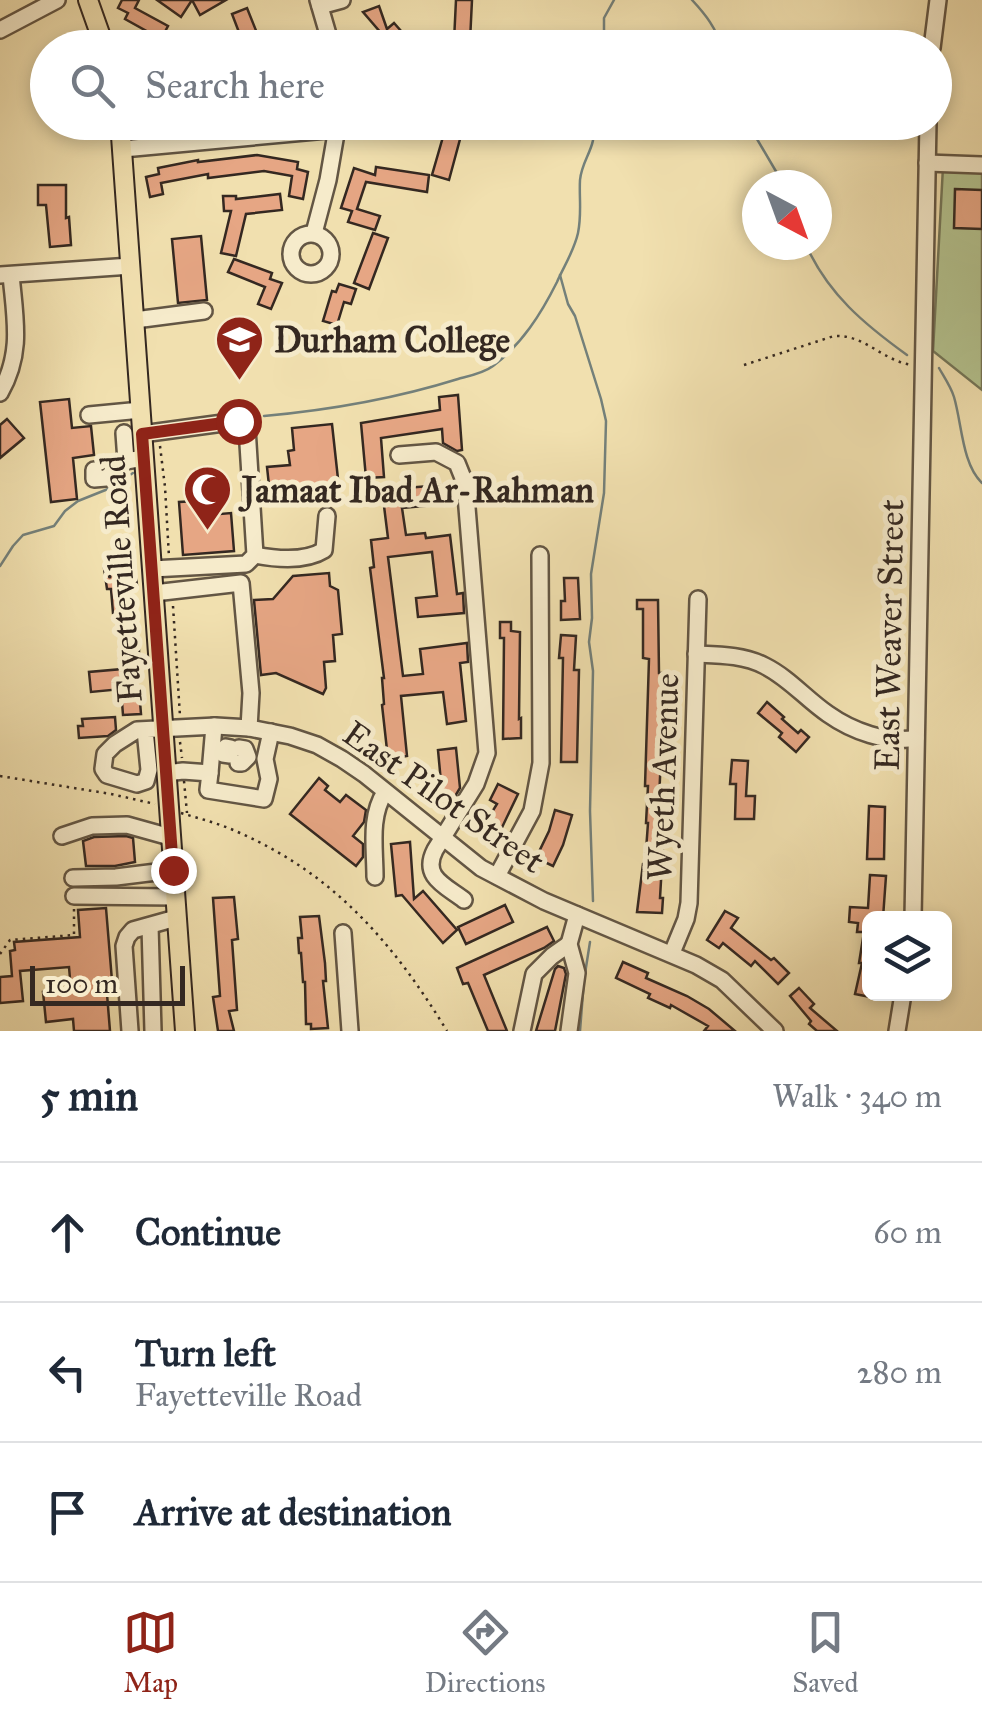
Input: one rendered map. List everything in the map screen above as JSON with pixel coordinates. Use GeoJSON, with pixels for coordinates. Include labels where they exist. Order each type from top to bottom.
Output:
{"type":"FeatureCollection","features":[{"type":"Feature","properties":{"kind":"main road"},"geometry":{"type":"LineString","coordinates":[[88,0],[99,30]]}},
{"type":"Feature","properties":{"kind":"main road","name":"Fayetteville Road"},"geometry":{"type":"LineString","coordinates":[[122,140],[141,410],[142,436],[135,460],[161,569],[166,773],[185,1031]]}},
{"type":"Feature","properties":{"kind":"street"},"geometry":{"type":"LineString","coordinates":[[0,30],[57,0]]}},
{"type":"Feature","properties":{"kind":"street"},"geometry":{"type":"LineString","coordinates":[[327,30],[319,3],[342,0]]}},
{"type":"Feature","properties":{"kind":"street"},"geometry":{"type":"LineString","coordinates":[[934,30],[938,0]]}},
{"type":"Feature","properties":{"kind":"street"},"geometry":{"type":"LineString","coordinates":[[123,148],[201,140]]}},
{"type":"Feature","properties":{"kind":"street"},"geometry":{"type":"LineString","coordinates":[[314,233],[335,140]]}},
{"type":"Feature","properties":{"kind":"street","name":"East Weaver Street"},"geometry":{"type":"LineString","coordinates":[[912,911],[928,140]]}},
{"type":"Feature","properties":{"kind":"street"},"geometry":{"type":"LineString","coordinates":[[927,163],[982,166]]}},
{"type":"Feature","properties":{"kind":"street"},"geometry":{"type":"LineString","coordinates":[[0,393],[13,365],[17,340],[6,275],[131,266]]}},
{"type":"Feature","properties":{"kind":"street"},"geometry":{"type":"LineString","coordinates":[[135,320],[204,311]]}},
{"type":"Feature","properties":{"kind":"street"},"geometry":{"type":"LineString","coordinates":[[89,415],[141,410]]}},
{"type":"Feature","properties":{"kind":"street"},"geometry":{"type":"LineString","coordinates":[[142,436],[238,421],[247,428],[255,555],[246,564],[161,569]]}},
{"type":"Feature","properties":{"kind":"street"},"geometry":{"type":"LineString","coordinates":[[399,455],[436,452],[457,463],[465,483],[487,753],[476,784],[430,860],[431,873],[464,900]]}},
{"type":"Feature","properties":{"kind":"street"},"geometry":{"type":"LineString","coordinates":[[94,470],[94,478],[106,478],[135,460]]}},
{"type":"Feature","properties":{"kind":"street"},"geometry":{"type":"LineString","coordinates":[[255,555],[275,559],[316,556],[324,550],[327,516]]}},
{"type":"Feature","properties":{"kind":"street"},"geometry":{"type":"LineString","coordinates":[[497,876],[532,811],[538,786],[540,555]]}},
{"type":"Feature","properties":{"kind":"street"},"geometry":{"type":"LineString","coordinates":[[163,596],[242,584],[251,692],[249,728]]}},
{"type":"Feature","properties":{"kind":"street","name":"Wyeth Avenue"},"geometry":{"type":"LineString","coordinates":[[672,953],[689,903],[698,599]]}},
{"type":"Feature","properties":{"kind":"street"},"geometry":{"type":"LineString","coordinates":[[696,654],[754,661],[852,727],[890,739],[916,738]]}},
{"type":"Feature","properties":{"kind":"street"},"geometry":{"type":"LineString","coordinates":[[210,774],[208,790],[264,799],[269,778],[235,756],[214,726]]}},
{"type":"Feature","properties":{"kind":"street","name":"East Pilot Street"},"geometry":{"type":"LineString","coordinates":[[145,730],[249,728],[317,745],[342,759],[481,868],[544,901],[672,953],[722,980],[774,1031]]}},
{"type":"Feature","properties":{"kind":"street"},"geometry":{"type":"LineString","coordinates":[[166,773],[210,774],[271,732]]}},
{"type":"Feature","properties":{"kind":"street"},"geometry":{"type":"LineString","coordinates":[[375,877],[374,816],[385,792]]}},
{"type":"Feature","properties":{"kind":"street"},"geometry":{"type":"LineString","coordinates":[[62,836],[92,826],[128,825],[170,837]]}},
{"type":"Feature","properties":{"kind":"street"},"geometry":{"type":"LineString","coordinates":[[73,878],[173,870]]}},
{"type":"Feature","properties":{"kind":"street"},"geometry":{"type":"LineString","coordinates":[[74,896],[175,897]]}},
{"type":"Feature","properties":{"kind":"street"},"geometry":{"type":"LineString","coordinates":[[569,1031],[576,973],[569,944],[577,915]]}},
{"type":"Feature","properties":{"kind":"street"},"geometry":{"type":"LineString","coordinates":[[130,1031],[124,946],[127,937],[133,930],[176,918]]}},
{"type":"Feature","properties":{"kind":"street"},"geometry":{"type":"LineString","coordinates":[[150,926],[154,1031]]}},
{"type":"Feature","properties":{"kind":"street"},"geometry":{"type":"LineString","coordinates":[[343,933],[350,1031]]}},
{"type":"Feature","properties":{"kind":"street"},"geometry":{"type":"LineString","coordinates":[[522,1031],[534,974],[569,944]]}},
{"type":"Feature","properties":{"kind":"street"},"geometry":{"type":"LineString","coordinates":[[897,1031],[902,1001]]}},
{"type":"Feature","properties":{"kind":"path"},"geometry":{"type":"LineString","coordinates":[[744,365],[846,335],[903,364],[923,358]]}},
{"type":"Feature","properties":{"kind":"path"},"geometry":{"type":"LineString","coordinates":[[142,436],[166,487],[161,569]]}},
{"type":"Feature","properties":{"kind":"path"},"geometry":{"type":"LineString","coordinates":[[163,596],[180,716]]}},
{"type":"Feature","properties":{"kind":"path"},"geometry":{"type":"LineString","coordinates":[[0,776],[158,805]]}},
{"type":"Feature","properties":{"kind":"path"},"geometry":{"type":"LineString","coordinates":[[186,815],[236,830],[326,884],[359,912],[384,942],[447,1031]]}},
{"type":"Feature","properties":{"kind":"path"},"geometry":{"type":"LineString","coordinates":[[0,954],[10,940],[74,935],[74,896]]}},
{"type":"Feature","properties":{"kind":"green space"},"geometry":{"type":"Polygon","coordinates":[[[943,167],[982,168],[982,390],[933,351],[943,167]]]}},
{"type":"Feature","properties":{"kind":"building"},"geometry":{"type":"Polygon","coordinates":[[[122,0],[139,0],[135,8],[168,26],[166,30],[145,30],[125,19],[128,13],[118,8],[122,0]]]}},
{"type":"Feature","properties":{"kind":"building"},"geometry":{"type":"Polygon","coordinates":[[[157,0],[192,0],[181,17],[157,0]]]}},
{"type":"Feature","properties":{"kind":"building"},"geometry":{"type":"Polygon","coordinates":[[[192,0],[226,0],[200,15],[192,0]]]}},
{"type":"Feature","properties":{"kind":"building"},"geometry":{"type":"Polygon","coordinates":[[[456,0],[472,0],[471,30],[455,30],[456,0]]]}},
{"type":"Feature","properties":{"kind":"building"},"geometry":{"type":"Polygon","coordinates":[[[379,6],[387,29],[394,23],[400,30],[378,30],[363,12],[379,6]]]}},
{"type":"Feature","properties":{"kind":"building"},"geometry":{"type":"Polygon","coordinates":[[[247,8],[256,30],[238,30],[232,14],[247,8]]]}},
{"type":"Feature","properties":{"kind":"building"},"geometry":{"type":"Polygon","coordinates":[[[442,140],[460,140],[449,180],[432,175],[442,140]]]}},
{"type":"Feature","properties":{"kind":"building"},"geometry":{"type":"Polygon","coordinates":[[[257,155],[298,162],[297,169],[308,172],[303,199],[289,196],[292,176],[264,171],[208,178],[208,174],[161,183],[163,194],[150,197],[146,177],[159,174],[158,168],[257,155]]]}},
{"type":"Feature","properties":{"kind":"building"},"geometry":{"type":"Polygon","coordinates":[[[376,167],[429,175],[427,192],[366,182],[357,209],[380,216],[375,230],[348,222],[352,211],[341,208],[354,168],[375,175],[376,167]]]}},
{"type":"Feature","properties":{"kind":"building"},"geometry":{"type":"Polygon","coordinates":[[[38,185],[66,185],[71,245],[50,247],[46,205],[38,205],[38,185]]]}},
{"type":"Feature","properties":{"kind":"building"},"geometry":{"type":"Polygon","coordinates":[[[955,189],[982,190],[982,229],[954,228],[955,189]]]}},
{"type":"Feature","properties":{"kind":"building"},"geometry":{"type":"Polygon","coordinates":[[[280,194],[282,210],[246,214],[236,256],[221,253],[231,211],[224,211],[223,196],[236,199],[280,194]]]}},
{"type":"Feature","properties":{"kind":"building"},"geometry":{"type":"Polygon","coordinates":[[[373,233],[388,238],[369,289],[354,283],[373,233]]]}},
{"type":"Feature","properties":{"kind":"building"},"geometry":{"type":"Polygon","coordinates":[[[201,236],[207,300],[178,303],[172,239],[201,236]]]}},
{"type":"Feature","properties":{"kind":"building"},"geometry":{"type":"Polygon","coordinates":[[[234,259],[272,273],[270,279],[282,283],[271,309],[258,304],[265,287],[228,272],[234,259]]]}},
{"type":"Feature","properties":{"kind":"building"},"geometry":{"type":"Polygon","coordinates":[[[339,284],[356,289],[351,304],[344,302],[337,325],[323,321],[332,291],[336,292],[339,284]]]}},
{"type":"Feature","properties":{"kind":"building"},"geometry":{"type":"Polygon","coordinates":[[[458,395],[462,450],[443,443],[442,429],[381,438],[384,477],[366,478],[361,423],[440,410],[439,397],[458,395]]]}},
{"type":"Feature","properties":{"kind":"building"},"geometry":{"type":"Polygon","coordinates":[[[69,399],[72,428],[91,426],[94,455],[73,458],[77,499],[51,502],[40,402],[69,399]]]}},
{"type":"Feature","properties":{"kind":"building"},"geometry":{"type":"Polygon","coordinates":[[[7,419],[24,438],[0,458],[0,425],[7,419]]]}},
{"type":"Feature","properties":{"kind":"building"},"geometry":{"type":"Polygon","coordinates":[[[332,424],[339,488],[270,495],[267,467],[290,465],[288,451],[294,450],[292,428],[332,424]]]}},
{"type":"Feature","properties":{"kind":"building"},"geometry":{"type":"Polygon","coordinates":[[[453,484],[455,503],[402,508],[406,535],[450,535],[457,594],[463,593],[464,613],[418,617],[416,598],[437,596],[432,552],[388,557],[403,676],[423,674],[420,649],[467,643],[468,662],[460,663],[466,721],[447,724],[443,692],[401,696],[407,756],[388,759],[382,705],[384,678],[370,568],[374,567],[371,540],[388,538],[382,490],[453,484]]]}},
{"type":"Feature","properties":{"kind":"building","name":"Jamaat Ibad Ar-Rahman"},"geometry":{"type":"Polygon","coordinates":[[[197,501],[198,516],[231,513],[234,551],[183,555],[179,502],[197,501]]]}},
{"type":"Feature","properties":{"kind":"building"},"geometry":{"type":"Polygon","coordinates":[[[134,564],[137,585],[130,586],[132,612],[113,613],[104,568],[134,564]]]}},
{"type":"Feature","properties":{"kind":"building"},"geometry":{"type":"Polygon","coordinates":[[[329,573],[330,586],[338,590],[342,634],[333,635],[335,661],[324,662],[323,694],[276,673],[261,675],[254,600],[273,599],[293,576],[329,573]]]}},
{"type":"Feature","properties":{"kind":"building"},"geometry":{"type":"Polygon","coordinates":[[[564,578],[578,578],[580,619],[561,620],[564,578]]]}},
{"type":"Feature","properties":{"kind":"building"},"geometry":{"type":"Polygon","coordinates":[[[637,600],[658,600],[659,673],[665,673],[659,799],[663,799],[664,830],[662,913],[637,912],[648,823],[645,786],[649,659],[643,658],[643,609],[637,609],[637,600]]]}},
{"type":"Feature","properties":{"kind":"building"},"geometry":{"type":"Polygon","coordinates":[[[500,622],[511,622],[511,631],[520,632],[521,738],[503,739],[504,638],[500,638],[500,622]]]}},
{"type":"Feature","properties":{"kind":"building"},"geometry":{"type":"Polygon","coordinates":[[[561,635],[576,636],[577,762],[561,762],[561,635]]]}},
{"type":"Feature","properties":{"kind":"building"},"geometry":{"type":"Polygon","coordinates":[[[139,640],[139,662],[132,662],[141,714],[123,715],[121,689],[91,692],[89,672],[122,669],[122,641],[139,640]]]}},
{"type":"Feature","properties":{"kind":"building"},"geometry":{"type":"Polygon","coordinates":[[[767,702],[798,733],[801,730],[809,737],[796,752],[779,737],[782,733],[758,713],[767,702]]]}},
{"type":"Feature","properties":{"kind":"building"},"geometry":{"type":"Polygon","coordinates":[[[115,717],[116,730],[108,736],[79,738],[82,719],[115,717]]]}},
{"type":"Feature","properties":{"kind":"building"},"geometry":{"type":"Polygon","coordinates":[[[456,748],[460,788],[451,803],[443,804],[438,750],[456,748]]]}},
{"type":"Feature","properties":{"kind":"building"},"geometry":{"type":"Polygon","coordinates":[[[732,760],[748,761],[746,796],[755,796],[754,819],[735,819],[736,784],[730,784],[732,760]]]}},
{"type":"Feature","properties":{"kind":"building"},"geometry":{"type":"Polygon","coordinates":[[[319,778],[328,786],[325,790],[340,802],[346,795],[366,810],[364,822],[353,836],[363,844],[363,857],[356,866],[290,814],[319,778]]]}},
{"type":"Feature","properties":{"kind":"building"},"geometry":{"type":"Polygon","coordinates":[[[498,784],[518,794],[496,840],[481,830],[497,804],[490,800],[498,784]]]}},
{"type":"Feature","properties":{"kind":"building"},"geometry":{"type":"Polygon","coordinates":[[[869,806],[885,807],[884,859],[867,859],[869,806]]]}},
{"type":"Feature","properties":{"kind":"building"},"geometry":{"type":"Polygon","coordinates":[[[555,810],[572,815],[553,866],[536,858],[555,810]]]}},
{"type":"Feature","properties":{"kind":"building"},"geometry":{"type":"Polygon","coordinates":[[[133,838],[135,862],[86,866],[83,841],[133,838]]]}},
{"type":"Feature","properties":{"kind":"building"},"geometry":{"type":"Polygon","coordinates":[[[410,842],[414,899],[423,891],[457,930],[443,943],[402,895],[396,896],[391,844],[410,842]]]}},
{"type":"Feature","properties":{"kind":"building"},"geometry":{"type":"Polygon","coordinates":[[[870,875],[886,876],[884,911],[862,911],[862,932],[857,932],[858,923],[849,922],[850,907],[868,908],[870,875]]]}},
{"type":"Feature","properties":{"kind":"building"},"geometry":{"type":"Polygon","coordinates":[[[234,897],[238,939],[232,940],[237,1010],[229,1011],[234,1031],[218,1031],[213,997],[220,996],[213,898],[234,897]]]}},
{"type":"Feature","properties":{"kind":"building"},"geometry":{"type":"Polygon","coordinates":[[[505,905],[513,922],[466,944],[458,927],[505,905]]]}},
{"type":"Feature","properties":{"kind":"building"},"geometry":{"type":"Polygon","coordinates":[[[106,908],[113,993],[107,994],[110,1031],[74,1031],[73,1019],[46,1022],[43,992],[71,990],[69,967],[20,971],[23,1001],[0,1003],[0,977],[12,976],[10,951],[15,950],[14,942],[80,937],[78,910],[106,908]]]}},
{"type":"Feature","properties":{"kind":"building"},"geometry":{"type":"Polygon","coordinates":[[[725,911],[738,918],[731,928],[789,973],[778,984],[755,961],[751,966],[723,943],[719,948],[707,940],[725,911]]]}},
{"type":"Feature","properties":{"kind":"building"},"geometry":{"type":"Polygon","coordinates":[[[319,916],[328,1028],[311,1029],[311,1024],[306,1024],[298,938],[302,938],[300,917],[319,916]]]}},
{"type":"Feature","properties":{"kind":"building"},"geometry":{"type":"Polygon","coordinates":[[[547,927],[554,941],[484,975],[507,1031],[488,1031],[468,983],[463,984],[457,968],[547,927]]]}},
{"type":"Feature","properties":{"kind":"building"},"geometry":{"type":"Polygon","coordinates":[[[623,962],[648,973],[646,978],[709,1009],[735,1031],[704,1031],[708,1026],[671,1005],[670,1008],[648,998],[650,994],[616,978],[623,962]]]}},
{"type":"Feature","properties":{"kind":"building"},"geometry":{"type":"Polygon","coordinates":[[[862,963],[862,995],[855,994],[862,963]]]}},
{"type":"Feature","properties":{"kind":"building"},"geometry":{"type":"Polygon","coordinates":[[[558,966],[566,974],[555,1031],[536,1031],[555,969],[558,966]]]}},
{"type":"Feature","properties":{"kind":"building"},"geometry":{"type":"Polygon","coordinates":[[[799,988],[814,1004],[810,1008],[837,1031],[817,1031],[809,1024],[811,1021],[790,996],[799,988]]]}},
{"type":"Feature","properties":{"kind":"waterway"},"geometry":{"type":"LineString","coordinates":[[604,30],[604,18],[614,0]]}},
{"type":"Feature","properties":{"kind":"waterway"},"geometry":{"type":"LineString","coordinates":[[692,0],[715,30]]}},
{"type":"Feature","properties":{"kind":"waterway"},"geometry":{"type":"LineString","coordinates":[[264,416],[338,407],[410,392],[481,372],[503,357],[537,317],[574,246],[580,219],[580,180],[593,140]]}},
{"type":"Feature","properties":{"kind":"waterway"},"geometry":{"type":"LineString","coordinates":[[758,140],[775,170]]}},
{"type":"Feature","properties":{"kind":"waterway"},"geometry":{"type":"LineString","coordinates":[[814,260],[849,307],[907,355]]}},
{"type":"Feature","properties":{"kind":"waterway"},"geometry":{"type":"LineString","coordinates":[[560,275],[606,421],[604,493],[591,574],[589,642],[593,671],[593,901]]}},
{"type":"Feature","properties":{"kind":"waterway"},"geometry":{"type":"LineString","coordinates":[[939,368],[954,397],[970,465],[982,483]]}},
{"type":"Feature","properties":{"kind":"waterway"},"geometry":{"type":"LineString","coordinates":[[0,566],[23,535],[54,526],[78,501],[133,473]]}},
{"type":"Feature","properties":{"kind":"waterway"},"geometry":{"type":"LineString","coordinates":[[580,1031],[590,942]]}},
{"type":"Feature","properties":{"kind":"place","name":"Durham College"},"geometry":{"type":"Point","coordinates":[239,382]}},
{"type":"Feature","properties":{"kind":"place","name":"Jamaat Ibad Ar-Rahman"},"geometry":{"type":"Point","coordinates":[207,532]}},
{"type":"Feature","properties":{"kind":"route"},"geometry":{"type":"LineString","coordinates":[[173,870],[142,434],[238,421]]}}]}
